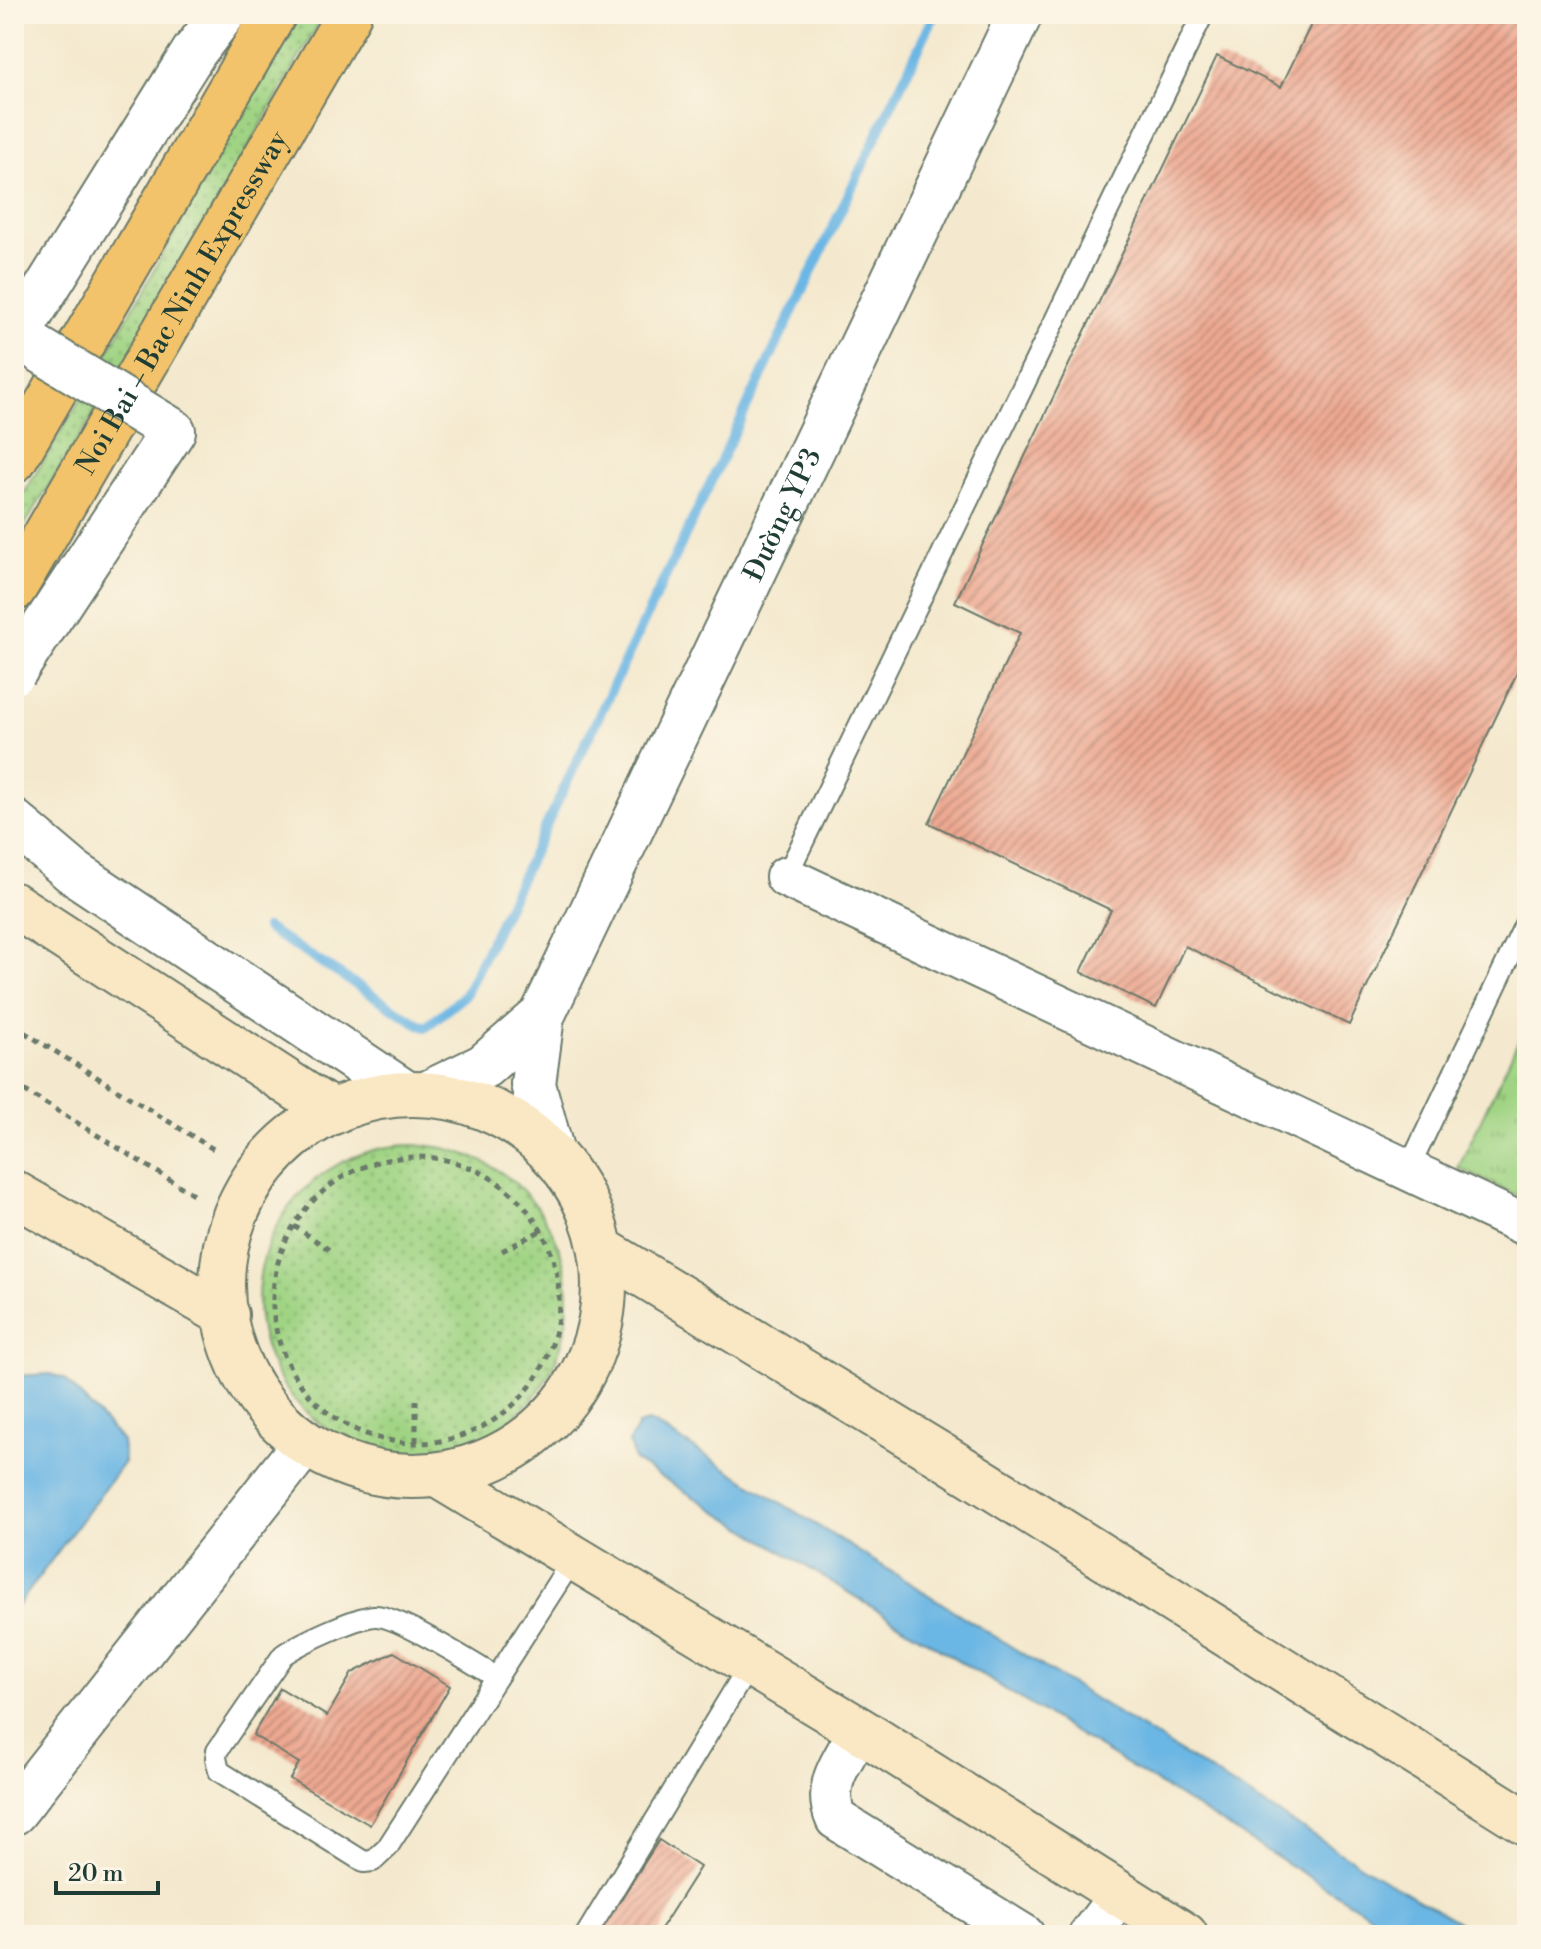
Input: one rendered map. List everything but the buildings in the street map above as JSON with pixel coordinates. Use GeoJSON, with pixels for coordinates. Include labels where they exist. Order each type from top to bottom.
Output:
{"type":"FeatureCollection","features":[{"type":"Feature","properties":{"kind":"highway"},"geometry":{"type":"LineString","coordinates":[[14,460],[274,14]]}},
{"type":"Feature","properties":{"kind":"highway","name":"Noi Bai – Bac Ninh Expressway"},"geometry":{"type":"LineString","coordinates":[[14,589],[349,14]]}},
{"type":"Feature","properties":{"kind":"main road"},"geometry":{"type":"LineString","coordinates":[[14,905],[333,1112]]}},
{"type":"Feature","properties":{"kind":"main road"},"geometry":{"type":"LineString","coordinates":[[416,1094],[461,1100],[515,1123],[552,1153],[583,1196],[601,1249],[604,1291],[600,1323],[591,1355],[567,1398],[533,1434],[506,1452],[476,1466],[426,1459],[412,1477],[374,1473],[338,1461],[305,1443],[271,1413],[251,1386],[236,1356],[226,1315],[223,1273],[227,1245],[247,1193],[262,1169],[302,1130],[351,1104],[378,1097],[416,1094]]}},
{"type":"Feature","properties":{"kind":"main road"},"geometry":{"type":"LineString","coordinates":[[14,1193],[226,1315]]}},
{"type":"Feature","properties":{"kind":"main road"},"geometry":{"type":"LineString","coordinates":[[601,1249],[947,1459],[1527,1823]]}},
{"type":"Feature","properties":{"kind":"main road"},"geometry":{"type":"LineString","coordinates":[[426,1459],[573,1559],[860,1730],[1185,1935]]}},
{"type":"Feature","properties":{"kind":"street"},"geometry":{"type":"LineString","coordinates":[[14,672],[173,431],[17,336],[194,52],[223,14]]}},
{"type":"Feature","properties":{"kind":"street","name":"Đường YP3"},"geometry":{"type":"LineString","coordinates":[[542,1016],[1020,14]]}},
{"type":"Feature","properties":{"kind":"street"},"geometry":{"type":"LineString","coordinates":[[14,822],[73,872],[416,1094],[484,1066],[542,1016]]}},
{"type":"Feature","properties":{"kind":"street"},"geometry":{"type":"LineString","coordinates":[[786,877],[1527,1226]]}},
{"type":"Feature","properties":{"kind":"street"},"geometry":{"type":"LineString","coordinates":[[542,1016],[533,1084],[552,1153]]}},
{"type":"Feature","properties":{"kind":"street"},"geometry":{"type":"LineString","coordinates":[[14,1812],[305,1443]]}},
{"type":"Feature","properties":{"kind":"street"},"geometry":{"type":"LineString","coordinates":[[860,1730],[831,1779],[830,1804],[836,1819],[1024,1935]]}},
{"type":"Feature","properties":{"kind":"street"},"geometry":{"type":"LineString","coordinates":[[1089,1935],[1121,1893]]}},
{"type":"Feature","properties":{"kind":"lane"},"geometry":{"type":"LineString","coordinates":[[786,877],[1203,14]]}},
{"type":"Feature","properties":{"kind":"lane"},"geometry":{"type":"LineString","coordinates":[[1408,1170],[1527,920]]}},
{"type":"Feature","properties":{"kind":"lane"},"geometry":{"type":"LineString","coordinates":[[496,1677],[395,1621],[376,1615],[359,1620],[296,1646],[283,1655],[217,1751],[217,1765],[219,1771],[364,1862],[373,1861],[387,1848],[573,1559]]}},
{"type":"Feature","properties":{"kind":"lane"},"geometry":{"type":"LineString","coordinates":[[586,1935],[750,1664]]}},
{"type":"Feature","properties":{"kind":"path"},"geometry":{"type":"LineString","coordinates":[[14,1026],[218,1152]]}},
{"type":"Feature","properties":{"kind":"path"},"geometry":{"type":"LineString","coordinates":[[14,1084],[193,1194]]}},
{"type":"Feature","properties":{"kind":"path"},"geometry":{"type":"LineString","coordinates":[[426,1156],[466,1164],[517,1197],[542,1230],[556,1268],[559,1309],[554,1339],[537,1377],[510,1408],[485,1426],[447,1440],[426,1459],[348,1426],[315,1402],[291,1369],[276,1331],[273,1290],[282,1250],[294,1226],[315,1199],[347,1174],[385,1160],[426,1156]]}},
{"type":"Feature","properties":{"kind":"path"},"geometry":{"type":"LineString","coordinates":[[294,1226],[331,1251]]}},
{"type":"Feature","properties":{"kind":"path"},"geometry":{"type":"LineString","coordinates":[[502,1251],[542,1230]]}},
{"type":"Feature","properties":{"kind":"path"},"geometry":{"type":"LineString","coordinates":[[416,1400],[426,1459]]}},
{"type":"Feature","properties":{"kind":"green space"},"geometry":{"type":"Polygon","coordinates":[[[297,14],[324,14],[130,356],[14,542],[14,510],[103,361],[297,14]]]}},
{"type":"Feature","properties":{"kind":"green space"},"geometry":{"type":"Polygon","coordinates":[[[1527,1023],[1527,1200],[1458,1168],[1527,1023]]]}},
{"type":"Feature","properties":{"kind":"green space"},"geometry":{"type":"Polygon","coordinates":[[[413,1145],[443,1148],[472,1157],[499,1171],[523,1190],[542,1214],[556,1241],[565,1270],[568,1300],[565,1330],[556,1359],[542,1386],[523,1410],[499,1429],[472,1443],[443,1452],[413,1455],[383,1452],[354,1443],[327,1429],[303,1410],[284,1386],[270,1359],[261,1330],[258,1300],[261,1270],[270,1241],[284,1214],[303,1190],[327,1171],[354,1157],[383,1148],[413,1145]]]}},
{"type":"Feature","properties":{"kind":"water"},"geometry":{"type":"Polygon","coordinates":[[[51,1374],[65,1379],[122,1441],[124,1462],[14,1611],[14,1376],[51,1374]]]}},
{"type":"Feature","properties":{"kind":"water"},"geometry":{"type":"Polygon","coordinates":[[[647,1422],[655,1424],[1375,1874],[1480,1935],[1403,1935],[634,1460],[629,1442],[638,1425],[647,1422]]]}},
{"type":"Feature","properties":{"kind":"waterway"},"geometry":{"type":"LineString","coordinates":[[266,928],[420,1025],[426,1027],[465,995],[935,14]]}}]}
